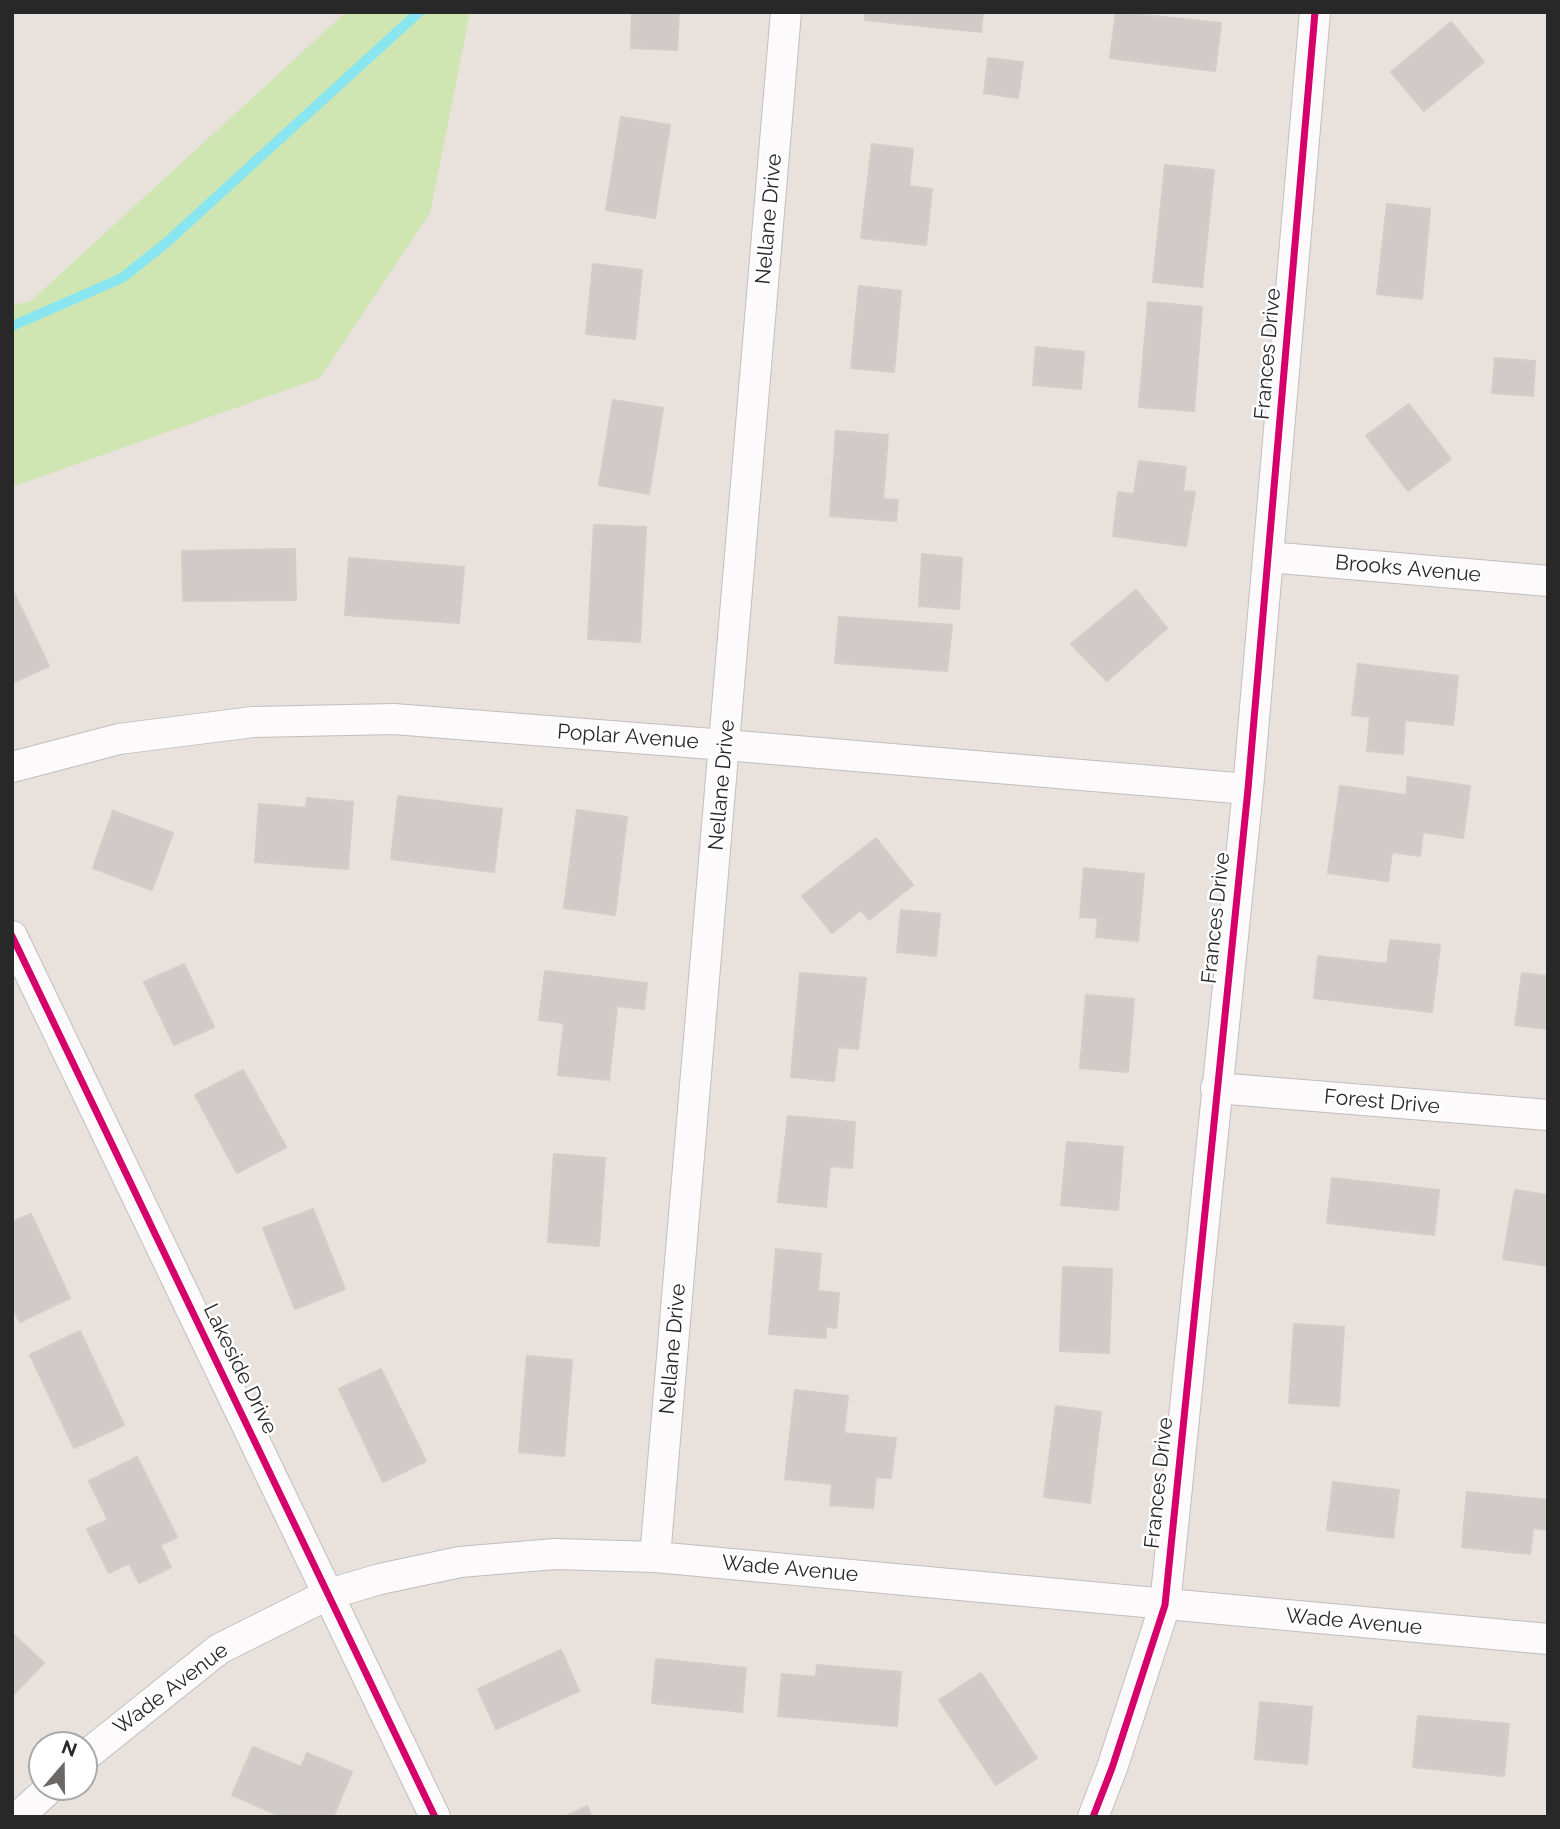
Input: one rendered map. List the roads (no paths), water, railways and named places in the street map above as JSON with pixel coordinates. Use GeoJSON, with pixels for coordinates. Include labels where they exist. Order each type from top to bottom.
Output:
{"type":"FeatureCollection","features":[{"type":"Feature","properties":{"kind":"street","name":"Nellane Drive"},"geometry":{"type":"LineString","coordinates":[[655,1557],[786,12]]}},
{"type":"Feature","properties":{"kind":"street","name":"Frances Drive"},"geometry":{"type":"LineString","coordinates":[[1093,1817],[1112,1768],[1165,1605],[1248,789],[1315,12]]}},
{"type":"Feature","properties":{"kind":"street","name":"Brooks Avenue"},"geometry":{"type":"LineString","coordinates":[[1268,557],[1548,582]]}},
{"type":"Feature","properties":{"kind":"street","name":"Poplar Avenue"},"geometry":{"type":"LineString","coordinates":[[12,766],[119,739],[253,722],[394,719],[725,744],[1248,789]]}},
{"type":"Feature","properties":{"kind":"street","name":"Lakeside Drive"},"geometry":{"type":"LineString","coordinates":[[12,936],[435,1817]]}},
{"type":"Feature","properties":{"kind":"street","name":"Forest Drive"},"geometry":{"type":"LineString","coordinates":[[1216,1088],[1548,1115]]}},
{"type":"Feature","properties":{"kind":"street","name":"Wade Avenue"},"geometry":{"type":"LineString","coordinates":[[98,1746],[219,1649],[329,1594],[380,1579],[460,1562],[555,1554],[655,1557],[1548,1639]]}},
{"type":"Feature","properties":{"kind":"street"},"geometry":{"type":"LineString","coordinates":[[18,1817],[36,1801]]}},
{"type":"Feature","properties":{"kind":"waterway"},"geometry":{"type":"LineString","coordinates":[[12,326],[122,278],[166,243],[419,12]]}}]}
